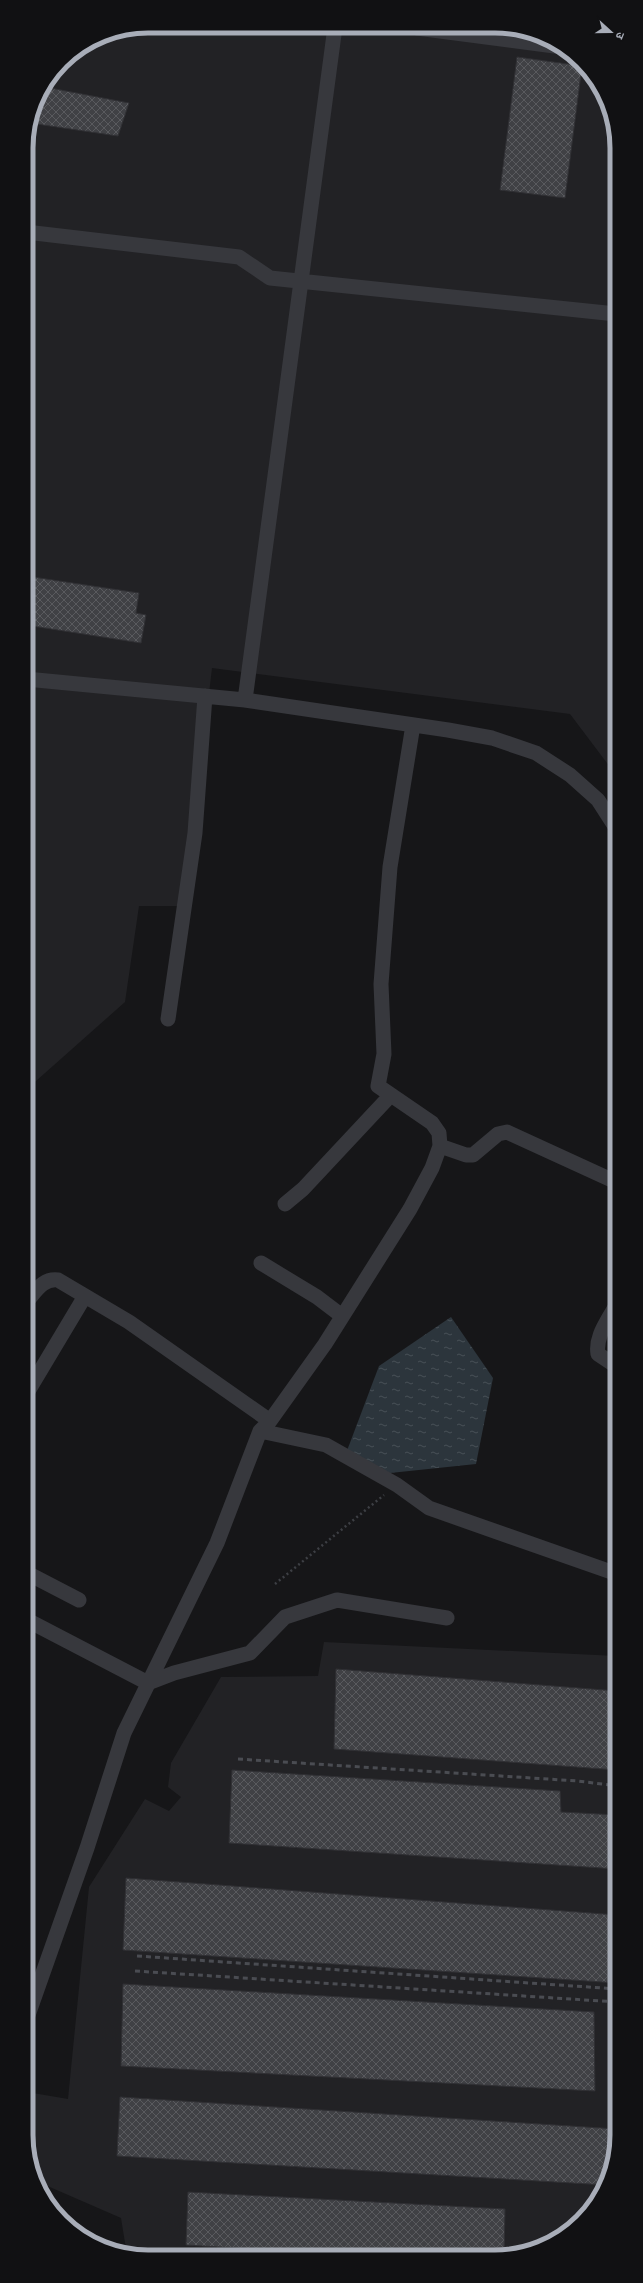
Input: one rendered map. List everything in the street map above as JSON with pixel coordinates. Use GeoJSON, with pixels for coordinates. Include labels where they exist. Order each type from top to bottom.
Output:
{"type":"FeatureCollection","features":[{"type":"Feature","properties":{"kind":"street"},"geometry":{"type":"LineString","coordinates":[[245,700],[334,33]]}},
{"type":"Feature","properties":{"kind":"street"},"geometry":{"type":"LineString","coordinates":[[455,33],[545,45]]}},
{"type":"Feature","properties":{"kind":"street"},"geometry":{"type":"LineString","coordinates":[[33,233],[239,257],[270,278],[301,280],[610,313]]}},
{"type":"Feature","properties":{"kind":"street"},"geometry":{"type":"LineString","coordinates":[[33,680],[245,700],[492,738],[536,754],[570,775],[598,800],[610,819]]}},
{"type":"Feature","properties":{"kind":"street"},"geometry":{"type":"LineString","coordinates":[[168,1019],[195,832],[205,696]]}},
{"type":"Feature","properties":{"kind":"street"},"geometry":{"type":"LineString","coordinates":[[33,2001],[87,1848],[124,1733],[217,1543],[265,1426],[342,1316],[410,1210],[432,1168],[440,1146],[439,1133],[432,1123],[390,1096],[378,1086],[384,1054],[381,984],[390,867],[413,725]]}},
{"type":"Feature","properties":{"kind":"street"},"geometry":{"type":"LineString","coordinates":[[285,1204],[303,1189],[390,1096]]}},
{"type":"Feature","properties":{"kind":"street"},"geometry":{"type":"LineString","coordinates":[[440,1146],[466,1155],[473,1155],[498,1134],[507,1132],[610,1179]]}},
{"type":"Feature","properties":{"kind":"street"},"geometry":{"type":"LineString","coordinates":[[261,1264],[317,1297],[342,1316]]}},
{"type":"Feature","properties":{"kind":"street"},"geometry":{"type":"LineString","coordinates":[[33,1294],[44,1282],[52,1279],[58,1280],[129,1322],[184,1359],[265,1426],[326,1445],[397,1485],[429,1508],[610,1572]]}},
{"type":"Feature","properties":{"kind":"street"},"geometry":{"type":"LineString","coordinates":[[33,1383],[85,1296]]}},
{"type":"Feature","properties":{"kind":"street"},"geometry":{"type":"LineString","coordinates":[[610,1316],[599,1336],[596,1347],[598,1354],[610,1362]]}},
{"type":"Feature","properties":{"kind":"street"},"geometry":{"type":"LineString","coordinates":[[33,1575],[79,1600]]}},
{"type":"Feature","properties":{"kind":"street"},"geometry":{"type":"LineString","coordinates":[[148,1683],[174,1672],[250,1653],[285,1617],[337,1600],[447,1618]]}},
{"type":"Feature","properties":{"kind":"street"},"geometry":{"type":"LineString","coordinates":[[33,1623],[148,1683]]}},
{"type":"Feature","properties":{"kind":"path"},"geometry":{"type":"LineString","coordinates":[[276,1584],[397,1485]]}},
{"type":"Feature","properties":{"kind":"shaded area"},"geometry":{"type":"Polygon","coordinates":[[[502,33],[517,35],[539,42],[552,48],[565,57],[591,84],[604,111],[609,133],[610,767],[570,714],[212,668],[184,906],[139,906],[125,1002],[33,1084],[33,141],[37,119],[45,97],[57,78],[84,52],[104,42],[133,34],[502,33]]]}},
{"type":"Feature","properties":{"kind":"shaded area"},"geometry":{"type":"Polygon","coordinates":[[[324,1642],[610,1656],[610,2142],[604,2172],[591,2199],[571,2221],[559,2231],[532,2244],[510,2249],[495,2250],[141,2250],[126,2248],[121,2218],[44,2185],[39,2172],[34,2150],[33,2093],[68,2099],[89,1887],[145,1799],[169,1811],[181,1797],[168,1787],[171,1763],[221,1677],[318,1676],[324,1642]]]}},
{"type":"Feature","properties":{"kind":"water"},"geometry":{"type":"Polygon","coordinates":[[[451,1317],[493,1378],[476,1464],[390,1473],[345,1456],[379,1366],[451,1317]]]}},
{"type":"Feature","properties":{"kind":"building"},"geometry":{"type":"Polygon","coordinates":[[[517,57],[574,65],[581,73],[565,198],[500,190],[517,57]]]}},
{"type":"Feature","properties":{"kind":"building"},"geometry":{"type":"Polygon","coordinates":[[[50,88],[129,103],[118,136],[36,124],[48,91],[50,88]]]}},
{"type":"Feature","properties":{"kind":"building"},"geometry":{"type":"Polygon","coordinates":[[[33,577],[139,593],[136,613],[146,615],[141,643],[33,626],[33,577]]]}},
{"type":"Feature","properties":{"kind":"building"},"geometry":{"type":"Polygon","coordinates":[[[336,1669],[610,1690],[610,1769],[334,1749],[336,1669]]]}},
{"type":"Feature","properties":{"kind":"building"},"geometry":{"type":"Polygon","coordinates":[[[232,1770],[560,1791],[561,1812],[610,1815],[610,1869],[229,1843],[232,1770]]]}},
{"type":"Feature","properties":{"kind":"building"},"geometry":{"type":"Polygon","coordinates":[[[126,1878],[610,1914],[610,1983],[123,1950],[126,1878]]]}},
{"type":"Feature","properties":{"kind":"building"},"geometry":{"type":"Polygon","coordinates":[[[123,1984],[594,2012],[595,2091],[121,2066],[123,1984]]]}},
{"type":"Feature","properties":{"kind":"building"},"geometry":{"type":"Polygon","coordinates":[[[120,2097],[610,2129],[608,2157],[599,2185],[117,2156],[120,2097]]]}},
{"type":"Feature","properties":{"kind":"building"},"geometry":{"type":"Polygon","coordinates":[[[188,2192],[505,2209],[504,2249],[269,2250],[186,2245],[188,2192]]]}},
{"type":"Feature","properties":{"kind":"railway"},"geometry":{"type":"LineString","coordinates":[[238,1759],[578,1781],[610,1785]]}},
{"type":"Feature","properties":{"kind":"railway"},"geometry":{"type":"LineString","coordinates":[[137,1956],[610,1989]]}},
{"type":"Feature","properties":{"kind":"railway"},"geometry":{"type":"LineString","coordinates":[[135,1971],[610,2002]]}}]}
